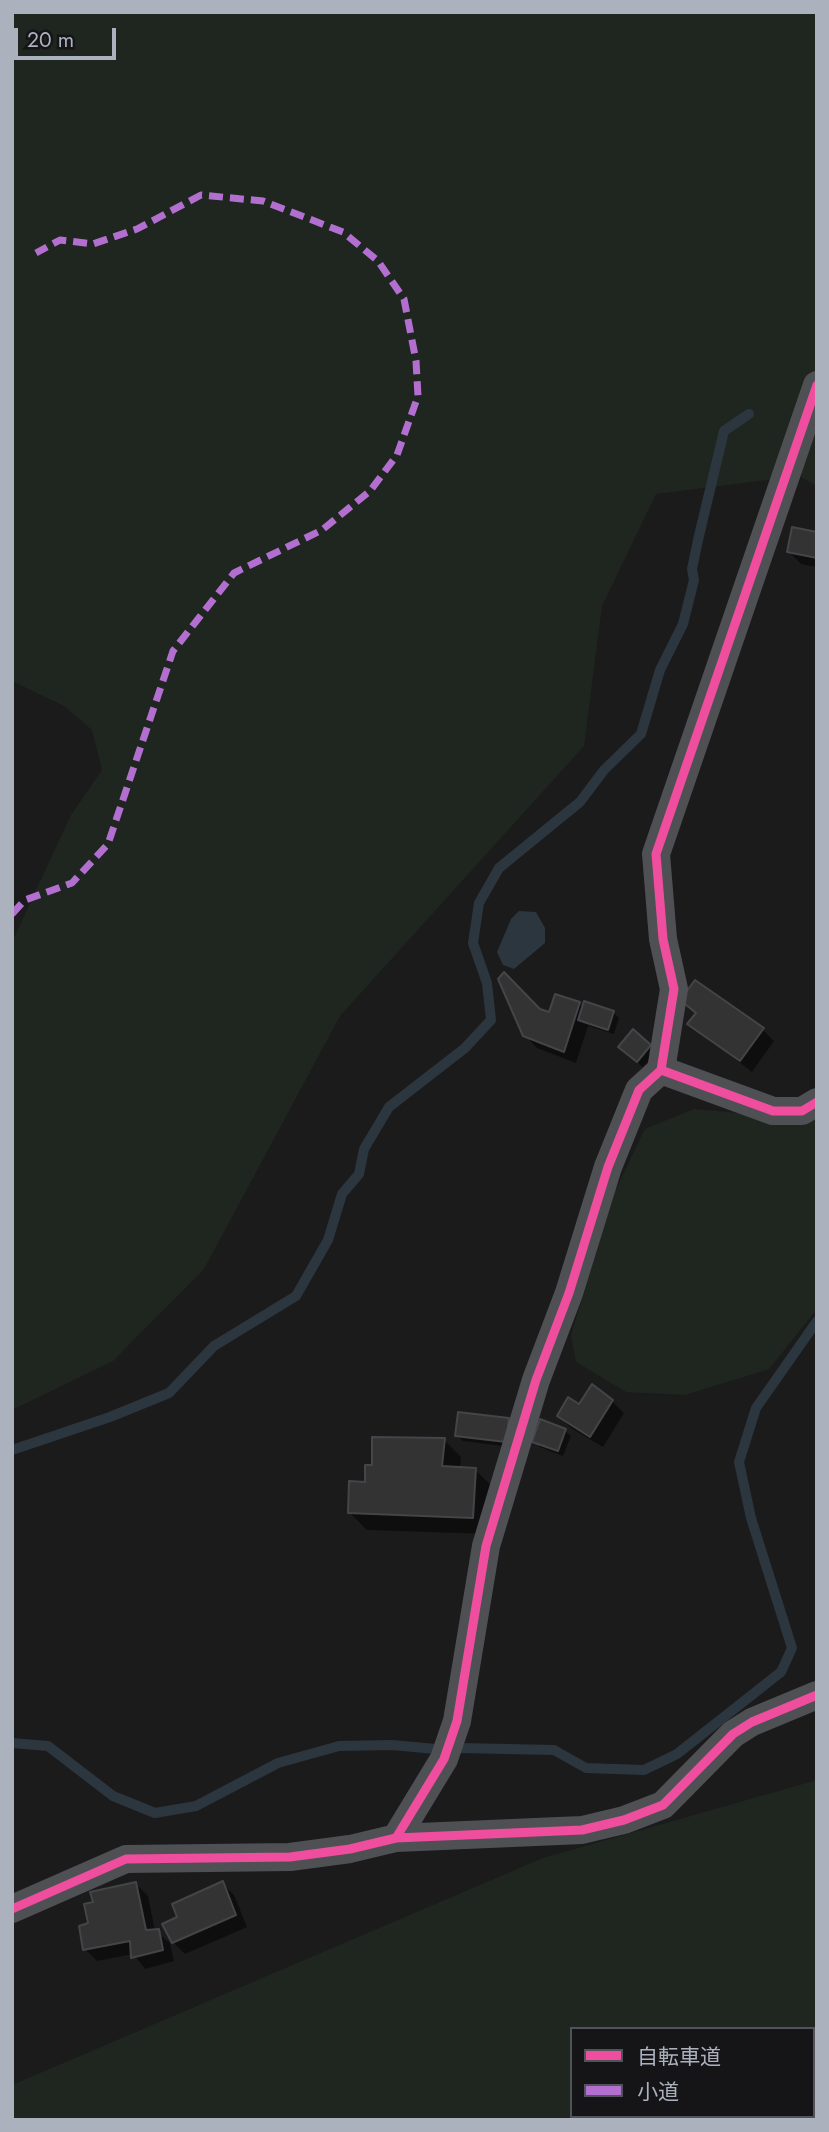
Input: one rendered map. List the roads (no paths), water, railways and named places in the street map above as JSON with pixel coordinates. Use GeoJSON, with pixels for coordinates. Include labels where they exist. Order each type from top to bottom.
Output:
{"type":"FeatureCollection","features":[{"type":"Feature","properties":{"kind":"street"},"geometry":{"type":"LineString","coordinates":[[396,1838],[444,1759],[457,1721],[485,1546],[536,1380],[569,1293],[608,1167],[628,1114],[639,1090],[662,1070],[674,989],[663,939],[656,854],[817,385]]}},
{"type":"Feature","properties":{"kind":"street"},"geometry":{"type":"LineString","coordinates":[[662,1070],[774,1111],[802,1111],[817,1102]]}},
{"type":"Feature","properties":{"kind":"street"},"geometry":{"type":"LineString","coordinates":[[12,1909],[126,1859],[290,1857],[350,1849],[396,1838],[582,1830],[624,1820],[663,1805],[733,1734],[752,1722],[817,1695]]}},
{"type":"Feature","properties":{"kind":"waterway"},"geometry":{"type":"LineString","coordinates":[[12,1450],[110,1417],[169,1393],[214,1346],[296,1296],[328,1240],[342,1194],[359,1174],[364,1149],[389,1107],[465,1048],[491,1020],[487,983],[473,943],[479,903],[499,868],[580,802],[604,770],[641,734],[660,670],[683,624],[694,580],[692,569],[698,540],[724,431],[749,414]]}},
{"type":"Feature","properties":{"kind":"waterway"},"geometry":{"type":"LineString","coordinates":[[459,1748],[554,1750],[586,1768],[644,1770],[677,1754],[781,1672],[792,1648],[751,1518],[739,1462],[756,1408],[817,1321]]}},
{"type":"Feature","properties":{"kind":"waterway"},"geometry":{"type":"LineString","coordinates":[[12,1743],[48,1746],[113,1796],[155,1813],[196,1806],[278,1763],[339,1746],[392,1745],[436,1749]]}}]}
